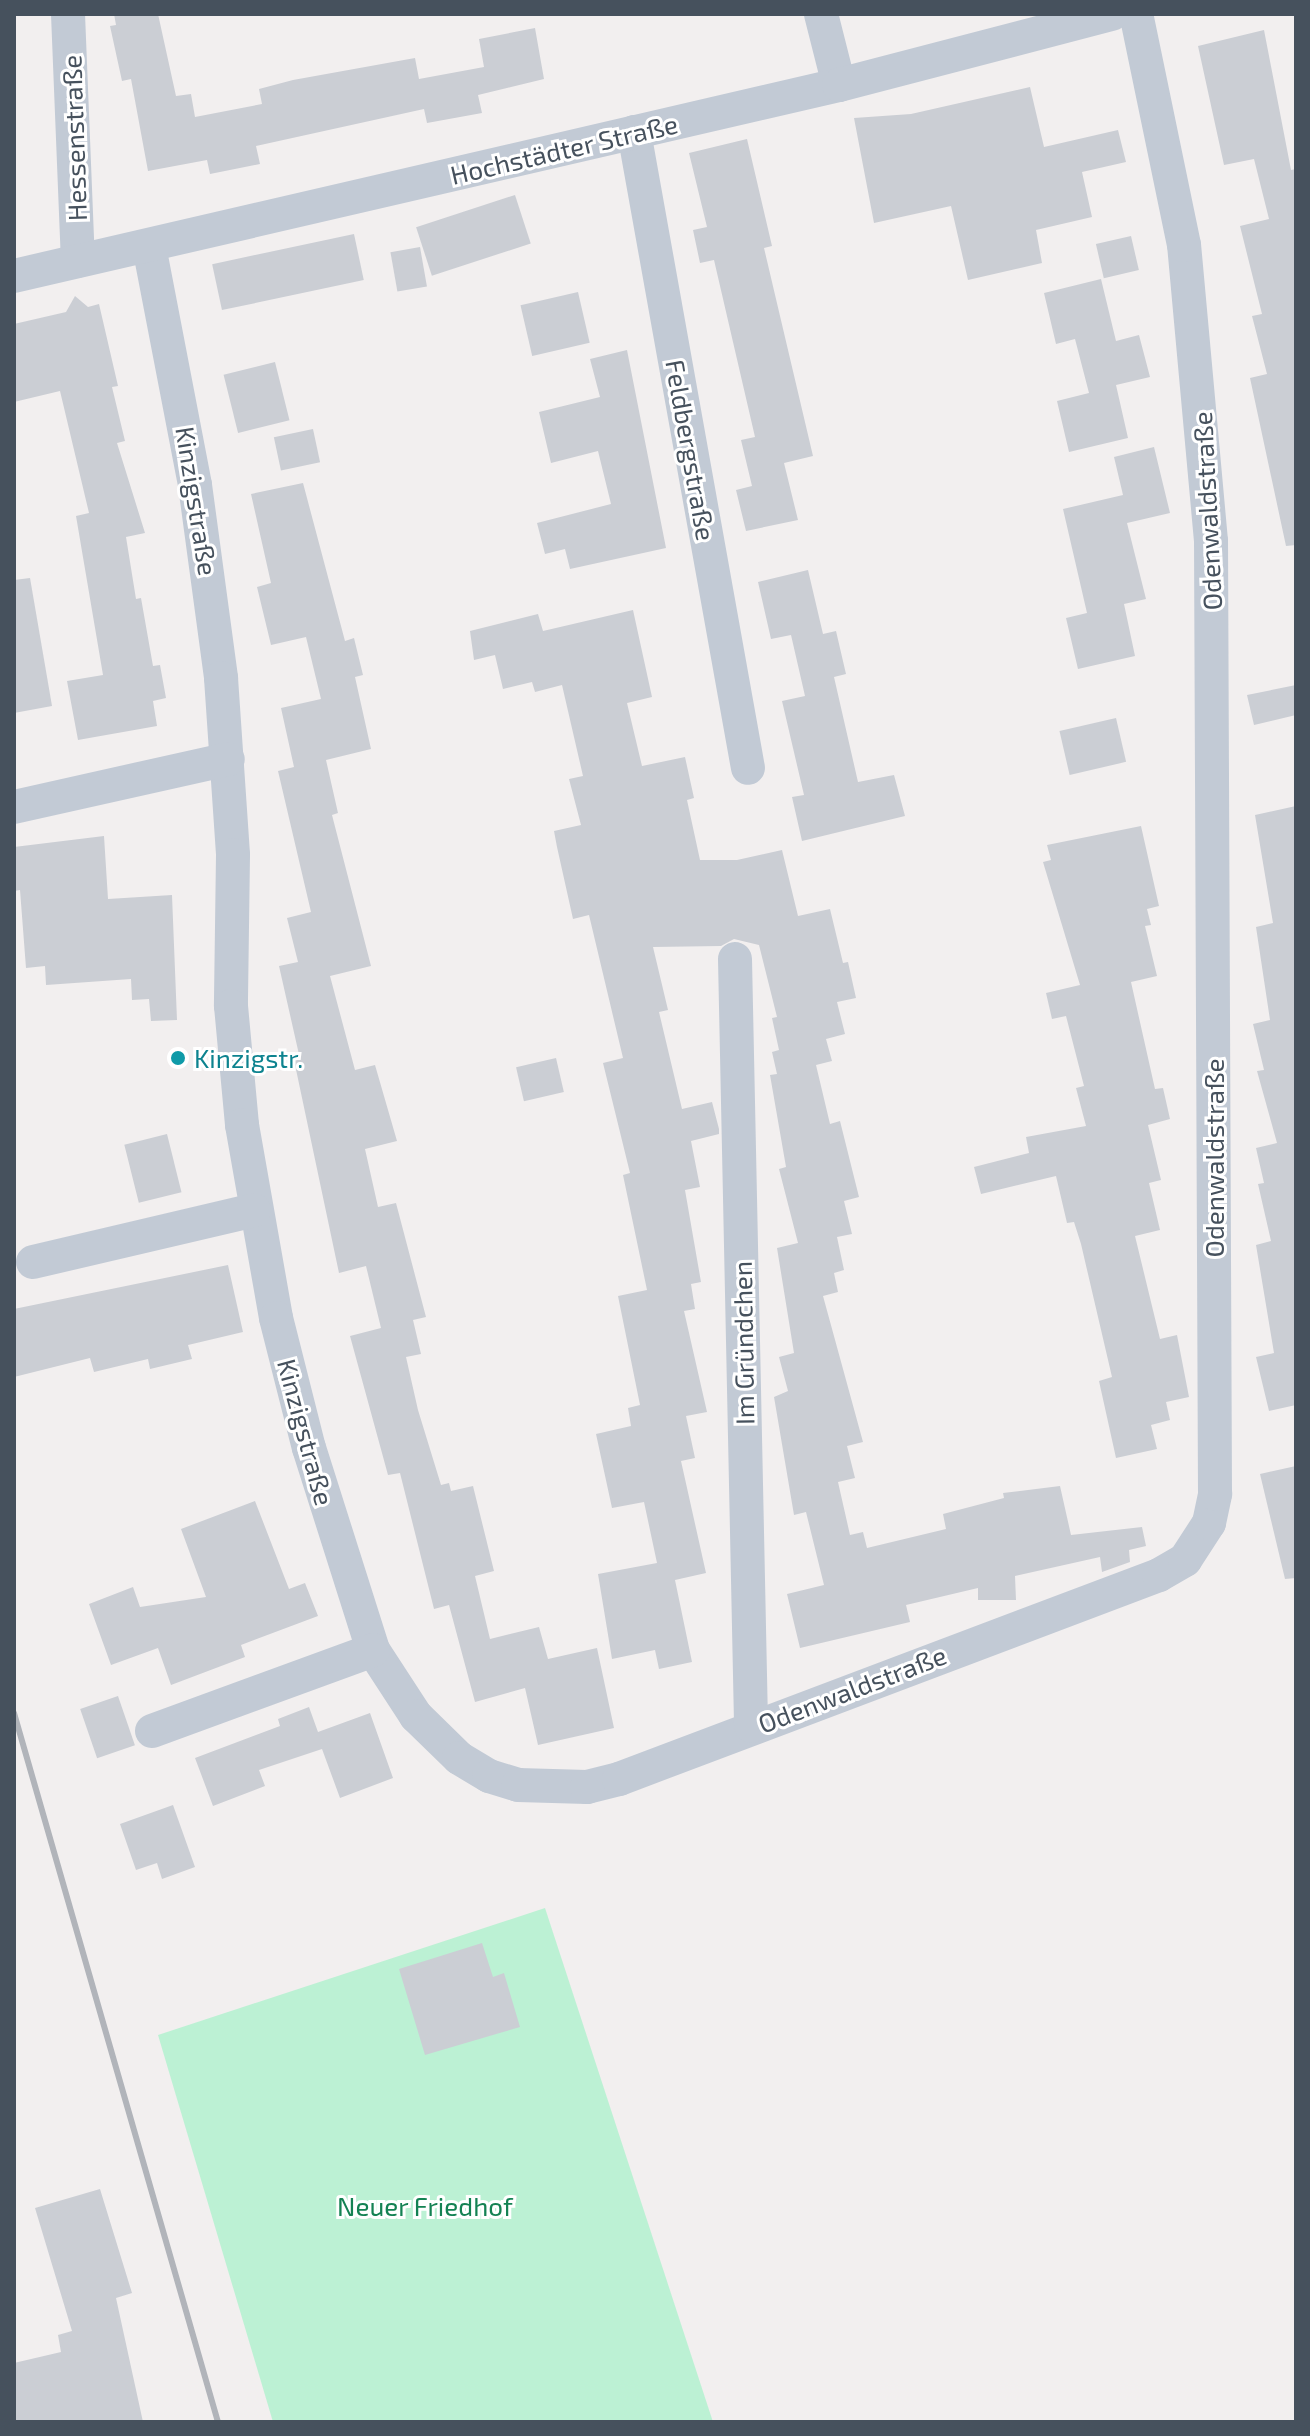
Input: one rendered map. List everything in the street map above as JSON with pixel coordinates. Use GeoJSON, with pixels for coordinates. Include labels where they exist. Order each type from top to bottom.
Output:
{"type":"FeatureCollection","features":[{"type":"Feature","properties":{"kind":"street","name":"Hessenstraße"},"geometry":{"type":"LineString","coordinates":[[68,14],[78,261]]}},
{"type":"Feature","properties":{"kind":"street"},"geometry":{"type":"LineString","coordinates":[[821,14],[839,85]]}},
{"type":"Feature","properties":{"kind":"street","name":"Hochstädter Straße"},"geometry":{"type":"LineString","coordinates":[[14,276],[839,85],[1112,14]]}},
{"type":"Feature","properties":{"kind":"street","name":"Odenwaldstraße"},"geometry":{"type":"LineString","coordinates":[[489,1776],[518,1785],[587,1787],[619,1779],[751,1726],[1159,1575],[1185,1560],[1209,1523],[1215,1494],[1211,541],[1184,245],[1136,14]]}},
{"type":"Feature","properties":{"kind":"street","name":"Feldbergstraße"},"geometry":{"type":"LineString","coordinates":[[634,132],[748,768]]}},
{"type":"Feature","properties":{"kind":"street","name":"Kinzigstraße"},"geometry":{"type":"LineString","coordinates":[[149,246],[195,485],[228,759],[231,1006],[254,1210],[309,1448],[373,1650],[416,1716],[459,1758],[489,1776]]}},
{"type":"Feature","properties":{"kind":"street"},"geometry":{"type":"LineString","coordinates":[[14,807],[228,759]]}},
{"type":"Feature","properties":{"kind":"street","name":"Im Gründchen"},"geometry":{"type":"LineString","coordinates":[[735,959],[751,1726]]}},
{"type":"Feature","properties":{"kind":"street"},"geometry":{"type":"LineString","coordinates":[[33,1262],[254,1210]]}},
{"type":"Feature","properties":{"kind":"street"},"geometry":{"type":"LineString","coordinates":[[152,1731],[373,1650]]}},
{"type":"Feature","properties":{"kind":"green space","name":"Neuer Friedhof"},"geometry":{"type":"Polygon","coordinates":[[[545,1908],[713,2422],[273,2422],[158,2035],[545,1908]]]}},
{"type":"Feature","properties":{"kind":"building"},"geometry":{"type":"Polygon","coordinates":[[[114,14],[158,14],[176,96],[191,94],[195,117],[262,104],[259,89],[415,58],[419,79],[484,67],[479,39],[535,28],[544,79],[478,95],[482,113],[427,123],[424,109],[256,146],[260,164],[210,174],[207,160],[148,171],[131,79],[122,81],[110,26],[116,25],[114,14]]]}},
{"type":"Feature","properties":{"kind":"building"},"geometry":{"type":"Polygon","coordinates":[[[1264,30],[1291,170],[1296,169],[1296,545],[1286,546],[1250,378],[1267,374],[1252,316],[1262,314],[1240,226],[1269,219],[1254,159],[1224,165],[1198,46],[1264,30]]]}},
{"type":"Feature","properties":{"kind":"building"},"geometry":{"type":"Polygon","coordinates":[[[1030,87],[1044,147],[1118,130],[1126,162],[1082,172],[1092,217],[1036,230],[1042,263],[968,280],[951,206],[874,223],[854,118],[911,114],[1030,87]]]}},
{"type":"Feature","properties":{"kind":"building"},"geometry":{"type":"Polygon","coordinates":[[[747,139],[772,246],[764,248],[813,456],[784,463],[798,520],[746,531],[736,490],[752,486],[741,440],[755,437],[714,260],[700,263],[693,230],[707,227],[689,153],[747,139]]]}},
{"type":"Feature","properties":{"kind":"building"},"geometry":{"type":"Polygon","coordinates":[[[515,195],[531,244],[432,276],[416,227],[515,195]]]}},
{"type":"Feature","properties":{"kind":"building"},"geometry":{"type":"Polygon","coordinates":[[[354,234],[364,280],[222,310],[212,264],[354,234]]]}},
{"type":"Feature","properties":{"kind":"building"},"geometry":{"type":"Polygon","coordinates":[[[1131,236],[1139,270],[1104,278],[1096,244],[1131,236]]]}},
{"type":"Feature","properties":{"kind":"building"},"geometry":{"type":"Polygon","coordinates":[[[420,247],[427,286],[397,292],[390,252],[420,247]]]}},
{"type":"Feature","properties":{"kind":"building"},"geometry":{"type":"Polygon","coordinates":[[[1101,279],[1116,341],[1139,335],[1150,377],[1116,385],[1128,438],[1069,452],[1057,401],[1089,393],[1075,339],[1056,344],[1044,293],[1101,279]]]}},
{"type":"Feature","properties":{"kind":"building"},"geometry":{"type":"Polygon","coordinates":[[[578,292],[590,343],[532,356],[521,305],[578,292]]]}},
{"type":"Feature","properties":{"kind":"building"},"geometry":{"type":"Polygon","coordinates":[[[75,296],[88,307],[99,304],[118,386],[112,387],[125,441],[117,443],[145,533],[126,537],[136,599],[141,598],[153,666],[160,665],[166,698],[153,701],[157,726],[78,740],[67,681],[103,675],[76,516],[89,513],[60,391],[14,402],[14,324],[66,312],[75,296]]]}},
{"type":"Feature","properties":{"kind":"building"},"geometry":{"type":"Polygon","coordinates":[[[627,350],[666,548],[570,569],[565,549],[545,554],[537,523],[611,504],[598,451],[551,463],[539,412],[600,397],[590,359],[627,350]]]}},
{"type":"Feature","properties":{"kind":"building"},"geometry":{"type":"Polygon","coordinates":[[[275,362],[290,420],[238,433],[224,375],[275,362]]]}},
{"type":"Feature","properties":{"kind":"building"},"geometry":{"type":"Polygon","coordinates":[[[313,429],[320,462],[281,471],[274,437],[313,429]]]}},
{"type":"Feature","properties":{"kind":"building"},"geometry":{"type":"Polygon","coordinates":[[[1154,447],[1170,513],[1127,523],[1146,599],[1124,604],[1135,656],[1078,669],[1066,618],[1087,613],[1063,509],[1123,495],[1114,457],[1154,447]]]}},
{"type":"Feature","properties":{"kind":"building"},"geometry":{"type":"Polygon","coordinates":[[[303,483],[345,641],[354,638],[363,675],[355,677],[371,749],[326,760],[338,813],[332,815],[371,966],[330,976],[355,1070],[375,1065],[397,1141],[365,1149],[378,1207],[396,1203],[426,1317],[413,1320],[421,1354],[406,1357],[418,1410],[441,1485],[449,1483],[451,1491],[473,1486],[494,1571],[475,1576],[490,1639],[539,1627],[548,1659],[597,1648],[614,1728],[538,1745],[525,1688],[475,1702],[449,1605],[434,1609],[400,1473],[388,1475],[350,1336],[381,1328],[366,1266],[339,1273],[294,1060],[300,1059],[279,966],[298,962],[287,918],[311,912],[278,771],[294,767],[281,708],[321,699],[306,637],[271,645],[257,587],[271,583],[251,494],[303,483]]]}},
{"type":"Feature","properties":{"kind":"building"},"geometry":{"type":"Polygon","coordinates":[[[808,570],[823,634],[836,631],[846,674],[834,677],[858,782],[894,775],[905,816],[802,841],[792,797],[804,795],[782,701],[805,696],[791,635],[771,639],[758,582],[808,570]]]}},
{"type":"Feature","properties":{"kind":"building"},"geometry":{"type":"Polygon","coordinates":[[[30,578],[52,706],[14,713],[14,580],[30,578]]]}},
{"type":"Feature","properties":{"kind":"building"},"geometry":{"type":"Polygon","coordinates":[[[633,610],[652,697],[627,703],[642,766],[685,757],[694,798],[687,800],[700,860],[737,860],[782,850],[798,916],[830,909],[843,963],[848,962],[856,998],[837,1002],[845,1034],[826,1039],[832,1061],[816,1065],[830,1124],[840,1121],[859,1197],[844,1201],[852,1234],[837,1237],[844,1270],[834,1273],[838,1292],[823,1296],[863,1442],[847,1446],[855,1478],[838,1482],[850,1535],[863,1532],[867,1548],[946,1529],[943,1514],[1004,1498],[1003,1493],[1060,1486],[1071,1535],[1142,1527],[1146,1546],[1129,1550],[1130,1562],[1102,1572],[1100,1557],[1015,1576],[1016,1600],[978,1600],[978,1588],[906,1605],[910,1622],[800,1648],[787,1594],[824,1585],[806,1512],[794,1515],[774,1397],[788,1391],[779,1357],[794,1353],[777,1248],[798,1243],[779,1169],[786,1167],[770,1075],[777,1074],[772,1052],[779,1050],[772,1018],[777,1017],[759,945],[734,939],[721,946],[653,947],[668,1010],[659,1012],[682,1109],[712,1102],[719,1129],[719,1134],[691,1141],[700,1187],[685,1190],[701,1282],[691,1284],[695,1309],[684,1311],[707,1412],[686,1416],[695,1458],[681,1461],[706,1573],[675,1580],[692,1662],[659,1669],[655,1650],[612,1659],[598,1574],[657,1563],[644,1502],[612,1508],[596,1434],[631,1426],[628,1408],[640,1405],[618,1296],[647,1290],[623,1175],[630,1173],[603,1063],[623,1058],[589,915],[573,919],[554,831],[581,825],[569,779],[583,776],[562,685],[535,692],[532,682],[503,689],[495,655],[474,660],[470,631],[538,614],[543,631],[633,610]]]}},
{"type":"Feature","properties":{"kind":"building"},"geometry":{"type":"Polygon","coordinates":[[[1296,685],[1296,715],[1254,725],[1247,695],[1296,685]]]}},
{"type":"Feature","properties":{"kind":"building"},"geometry":{"type":"Polygon","coordinates":[[[1116,718],[1126,762],[1070,775],[1059,731],[1116,718]]]}},
{"type":"Feature","properties":{"kind":"building"},"geometry":{"type":"Polygon","coordinates":[[[1296,806],[1296,1405],[1269,1411],[1256,1357],[1274,1353],[1256,1245],[1271,1241],[1258,1184],[1264,1183],[1256,1148],[1277,1143],[1257,1071],[1264,1070],[1253,1024],[1270,1020],[1256,927],[1273,923],[1255,815],[1296,806]]]}},
{"type":"Feature","properties":{"kind":"building"},"geometry":{"type":"Polygon","coordinates":[[[1141,826],[1159,906],[1147,909],[1151,925],[1145,926],[1157,976],[1131,982],[1155,1089],[1163,1088],[1170,1119],[1148,1125],[1161,1180],[1149,1183],[1160,1230],[1135,1236],[1160,1339],[1177,1335],[1189,1397],[1166,1402],[1170,1420],[1151,1425],[1157,1449],[1116,1458],[1099,1381],[1112,1377],[1081,1244],[1074,1222],[1067,1223],[1056,1176],[981,1194],[974,1167],[1029,1153],[1026,1137],[1086,1126],[1076,1088],[1084,1086],[1066,1016],[1052,1019],[1046,993],[1080,985],[1043,862],[1051,860],[1047,845],[1141,826]]]}},
{"type":"Feature","properties":{"kind":"building"},"geometry":{"type":"Polygon","coordinates":[[[104,836],[108,899],[172,895],[177,1020],[151,1021],[149,999],[132,1000],[131,979],[46,985],[45,966],[26,968],[20,890],[14,891],[14,847],[104,836]]]}},
{"type":"Feature","properties":{"kind":"building"},"geometry":{"type":"Polygon","coordinates":[[[556,1058],[564,1092],[524,1101],[516,1067],[556,1058]]]}},
{"type":"Feature","properties":{"kind":"building"},"geometry":{"type":"Polygon","coordinates":[[[167,1134],[182,1192],[139,1203],[124,1145],[167,1134]]]}},
{"type":"Feature","properties":{"kind":"building"},"geometry":{"type":"Polygon","coordinates":[[[228,1265],[243,1332],[188,1345],[192,1359],[150,1369],[148,1359],[94,1372],[90,1358],[14,1377],[14,1309],[228,1265]]]}},
{"type":"Feature","properties":{"kind":"building"},"geometry":{"type":"Polygon","coordinates":[[[1296,1466],[1296,1578],[1285,1579],[1260,1474],[1296,1466]]]}},
{"type":"Feature","properties":{"kind":"building"},"geometry":{"type":"Polygon","coordinates":[[[255,1501],[289,1589],[305,1583],[318,1616],[241,1645],[245,1657],[171,1685],[158,1648],[111,1665],[89,1604],[133,1587],[140,1607],[206,1597],[181,1529],[255,1501]]]}},
{"type":"Feature","properties":{"kind":"building"},"geometry":{"type":"Polygon","coordinates":[[[118,1696],[135,1745],[97,1758],[80,1709],[118,1696]]]}},
{"type":"Feature","properties":{"kind":"building"},"geometry":{"type":"Polygon","coordinates":[[[309,1707],[318,1732],[370,1713],[393,1778],[340,1798],[322,1749],[259,1770],[265,1786],[213,1806],[195,1758],[280,1726],[278,1719],[309,1707]]]}},
{"type":"Feature","properties":{"kind":"building"},"geometry":{"type":"Polygon","coordinates":[[[173,1805],[195,1867],[162,1879],[157,1863],[136,1870],[120,1824],[173,1805]]]}},
{"type":"Feature","properties":{"kind":"building"},"geometry":{"type":"Polygon","coordinates":[[[482,1943],[493,1977],[504,1973],[520,2027],[425,2055],[399,1969],[482,1943]]]}},
{"type":"Feature","properties":{"kind":"building"},"geometry":{"type":"Polygon","coordinates":[[[100,2189],[132,2293],[116,2298],[143,2422],[14,2422],[14,2363],[61,2352],[58,2335],[72,2331],[35,2208],[100,2189]]]}},
{"type":"Feature","properties":{"kind":"railway"},"geometry":{"type":"LineString","coordinates":[[14,1713],[218,2422]]}},
{"type":"Feature","properties":{"kind":"place","name":"Kinzigstr."},"geometry":{"type":"Point","coordinates":[178,1058]}}]}
